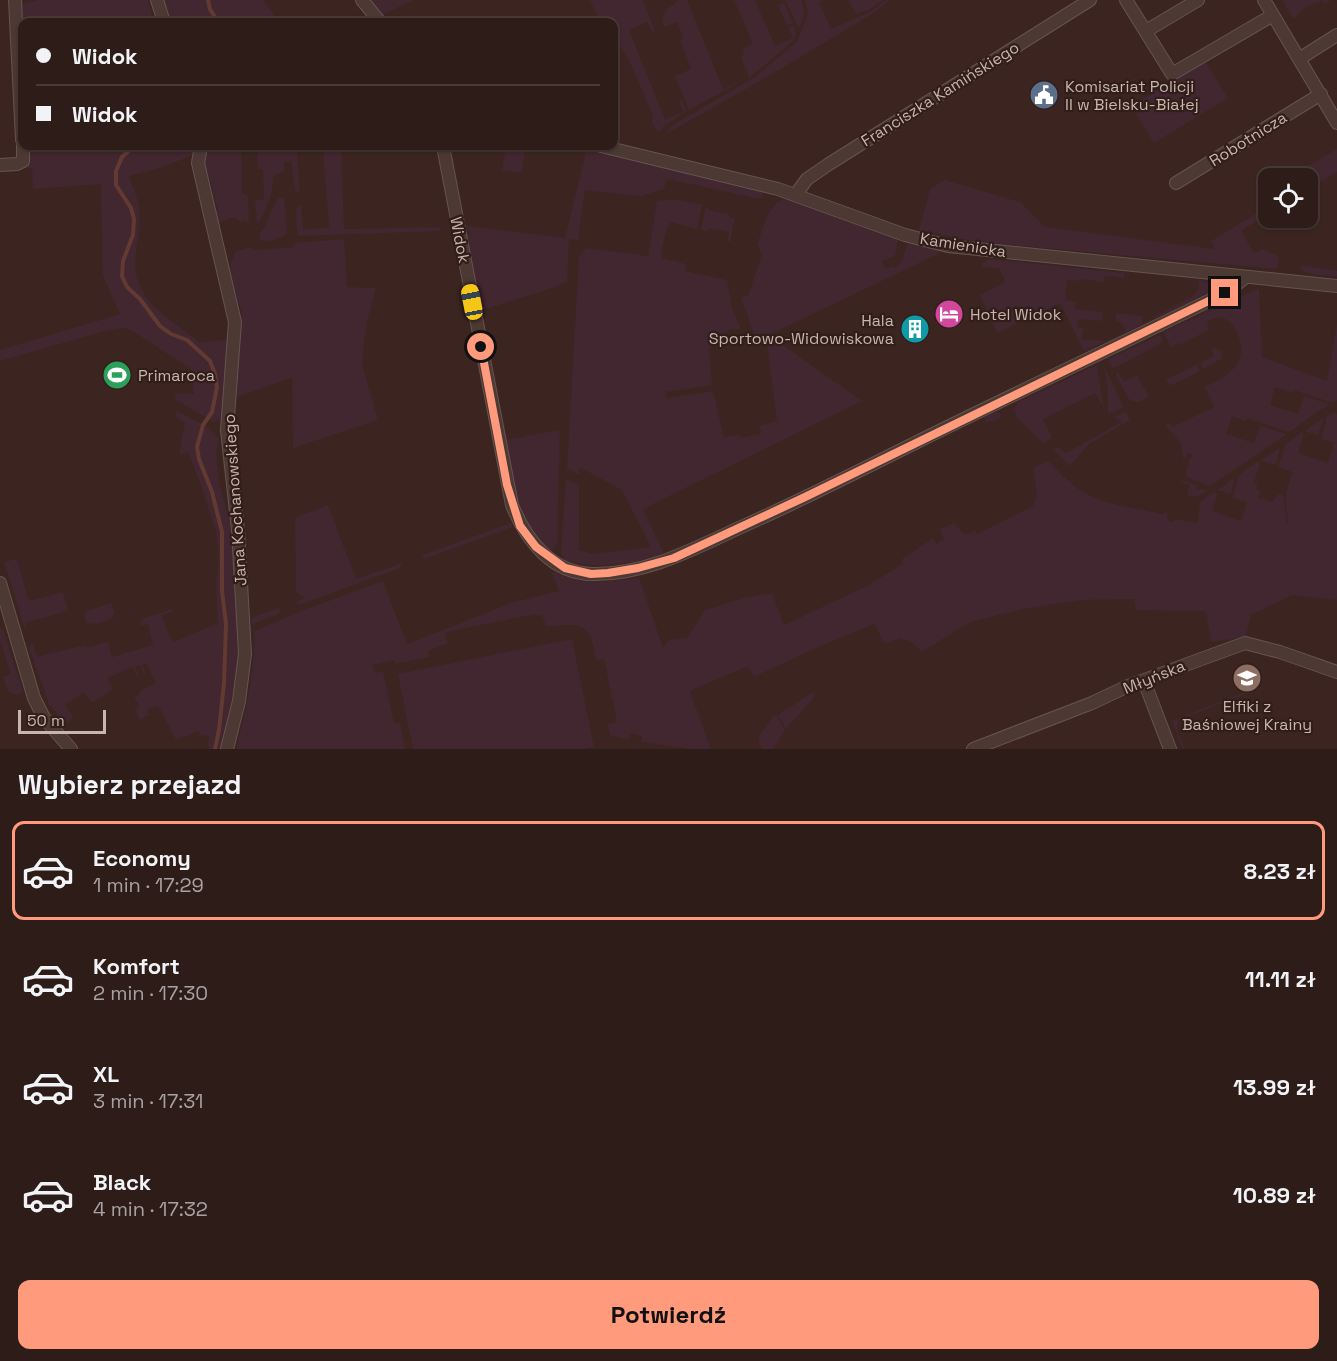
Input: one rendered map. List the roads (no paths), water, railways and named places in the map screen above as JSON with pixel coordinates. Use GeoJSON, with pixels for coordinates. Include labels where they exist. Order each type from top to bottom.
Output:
{"type":"FeatureCollection","features":[{"type":"Feature","properties":{"kind":"street"},"geometry":{"type":"LineString","coordinates":[[15,0],[18,60]]}},
{"type":"Feature","properties":{"kind":"street"},"geometry":{"type":"LineString","coordinates":[[157,0],[163,18]]}},
{"type":"Feature","properties":{"kind":"street"},"geometry":{"type":"LineString","coordinates":[[362,0],[377,18]]}},
{"type":"Feature","properties":{"kind":"street","name":"Franciszka Kamińskiego"},"geometry":{"type":"LineString","coordinates":[[796,194],[807,179],[829,164],[1090,0]]}},
{"type":"Feature","properties":{"kind":"street"},"geometry":{"type":"LineString","coordinates":[[1126,0],[1172,74],[1273,15]]}},
{"type":"Feature","properties":{"kind":"street"},"geometry":{"type":"LineString","coordinates":[[1146,31],[1198,0]]}},
{"type":"Feature","properties":{"kind":"street"},"geometry":{"type":"LineString","coordinates":[[1264,0],[1337,123]]}},
{"type":"Feature","properties":{"kind":"street"},"geometry":{"type":"LineString","coordinates":[[1299,59],[1337,35]]}},
{"type":"Feature","properties":{"kind":"street","name":"Robotnicza"},"geometry":{"type":"LineString","coordinates":[[1176,183],[1321,94]]}},
{"type":"Feature","properties":{"kind":"street"},"geometry":{"type":"LineString","coordinates":[[0,165],[17,164],[23,161],[23,150]]}},
{"type":"Feature","properties":{"kind":"street","name":"Jana Kochanowskiego"},"geometry":{"type":"LineString","coordinates":[[200,150],[198,163],[235,322],[227,430],[238,530],[245,654],[239,701],[227,749]]}},
{"type":"Feature","properties":{"kind":"street","name":"Widok"},"geometry":{"type":"LineString","coordinates":[[444,150],[512,506],[520,526],[536,547],[565,568],[591,574],[638,568],[685,553],[1215,298],[1246,277]]}},
{"type":"Feature","properties":{"kind":"street","name":"Kamienicka"},"geometry":{"type":"LineString","coordinates":[[617,150],[796,194],[905,235],[948,246],[1337,286]]}},
{"type":"Feature","properties":{"kind":"street"},"geometry":{"type":"LineString","coordinates":[[0,583],[34,698],[44,718],[70,749]]}},
{"type":"Feature","properties":{"kind":"street","name":"Młyńska"},"geometry":{"type":"LineString","coordinates":[[973,749],[1245,643],[1280,652],[1337,672]]}},
{"type":"Feature","properties":{"kind":"street"},"geometry":{"type":"LineString","coordinates":[[1144,681],[1170,749]]}},
{"type":"Feature","properties":{"kind":"waterway"},"geometry":{"type":"LineString","coordinates":[[208,0],[216,18]]}},
{"type":"Feature","properties":{"kind":"waterway"},"geometry":{"type":"LineString","coordinates":[[130,150],[122,157],[116,171],[116,185],[131,208],[134,219],[133,235],[123,261],[122,276],[127,287],[140,299],[160,326],[171,334],[187,340],[210,361],[217,387],[212,412],[203,425],[197,447],[222,532],[222,591],[226,624],[224,683],[215,749]]}},
{"type":"Feature","properties":{"kind":"place","name":"Komisariat Policji II w Bielsku-Białej"},"geometry":{"type":"Point","coordinates":[1044,95]}},
{"type":"Feature","properties":{"kind":"place","name":"Hotel Widok"},"geometry":{"type":"Point","coordinates":[949,314]}},
{"type":"Feature","properties":{"kind":"place","name":"Hala Sportowo-Widowiskowa"},"geometry":{"type":"Point","coordinates":[915,329]}},
{"type":"Feature","properties":{"kind":"place","name":"Primaroca"},"geometry":{"type":"Point","coordinates":[117,375]}},
{"type":"Feature","properties":{"kind":"place","name":"Elfiki z Baśniowej Krainy"},"geometry":{"type":"Point","coordinates":[1247,678]}}]}
